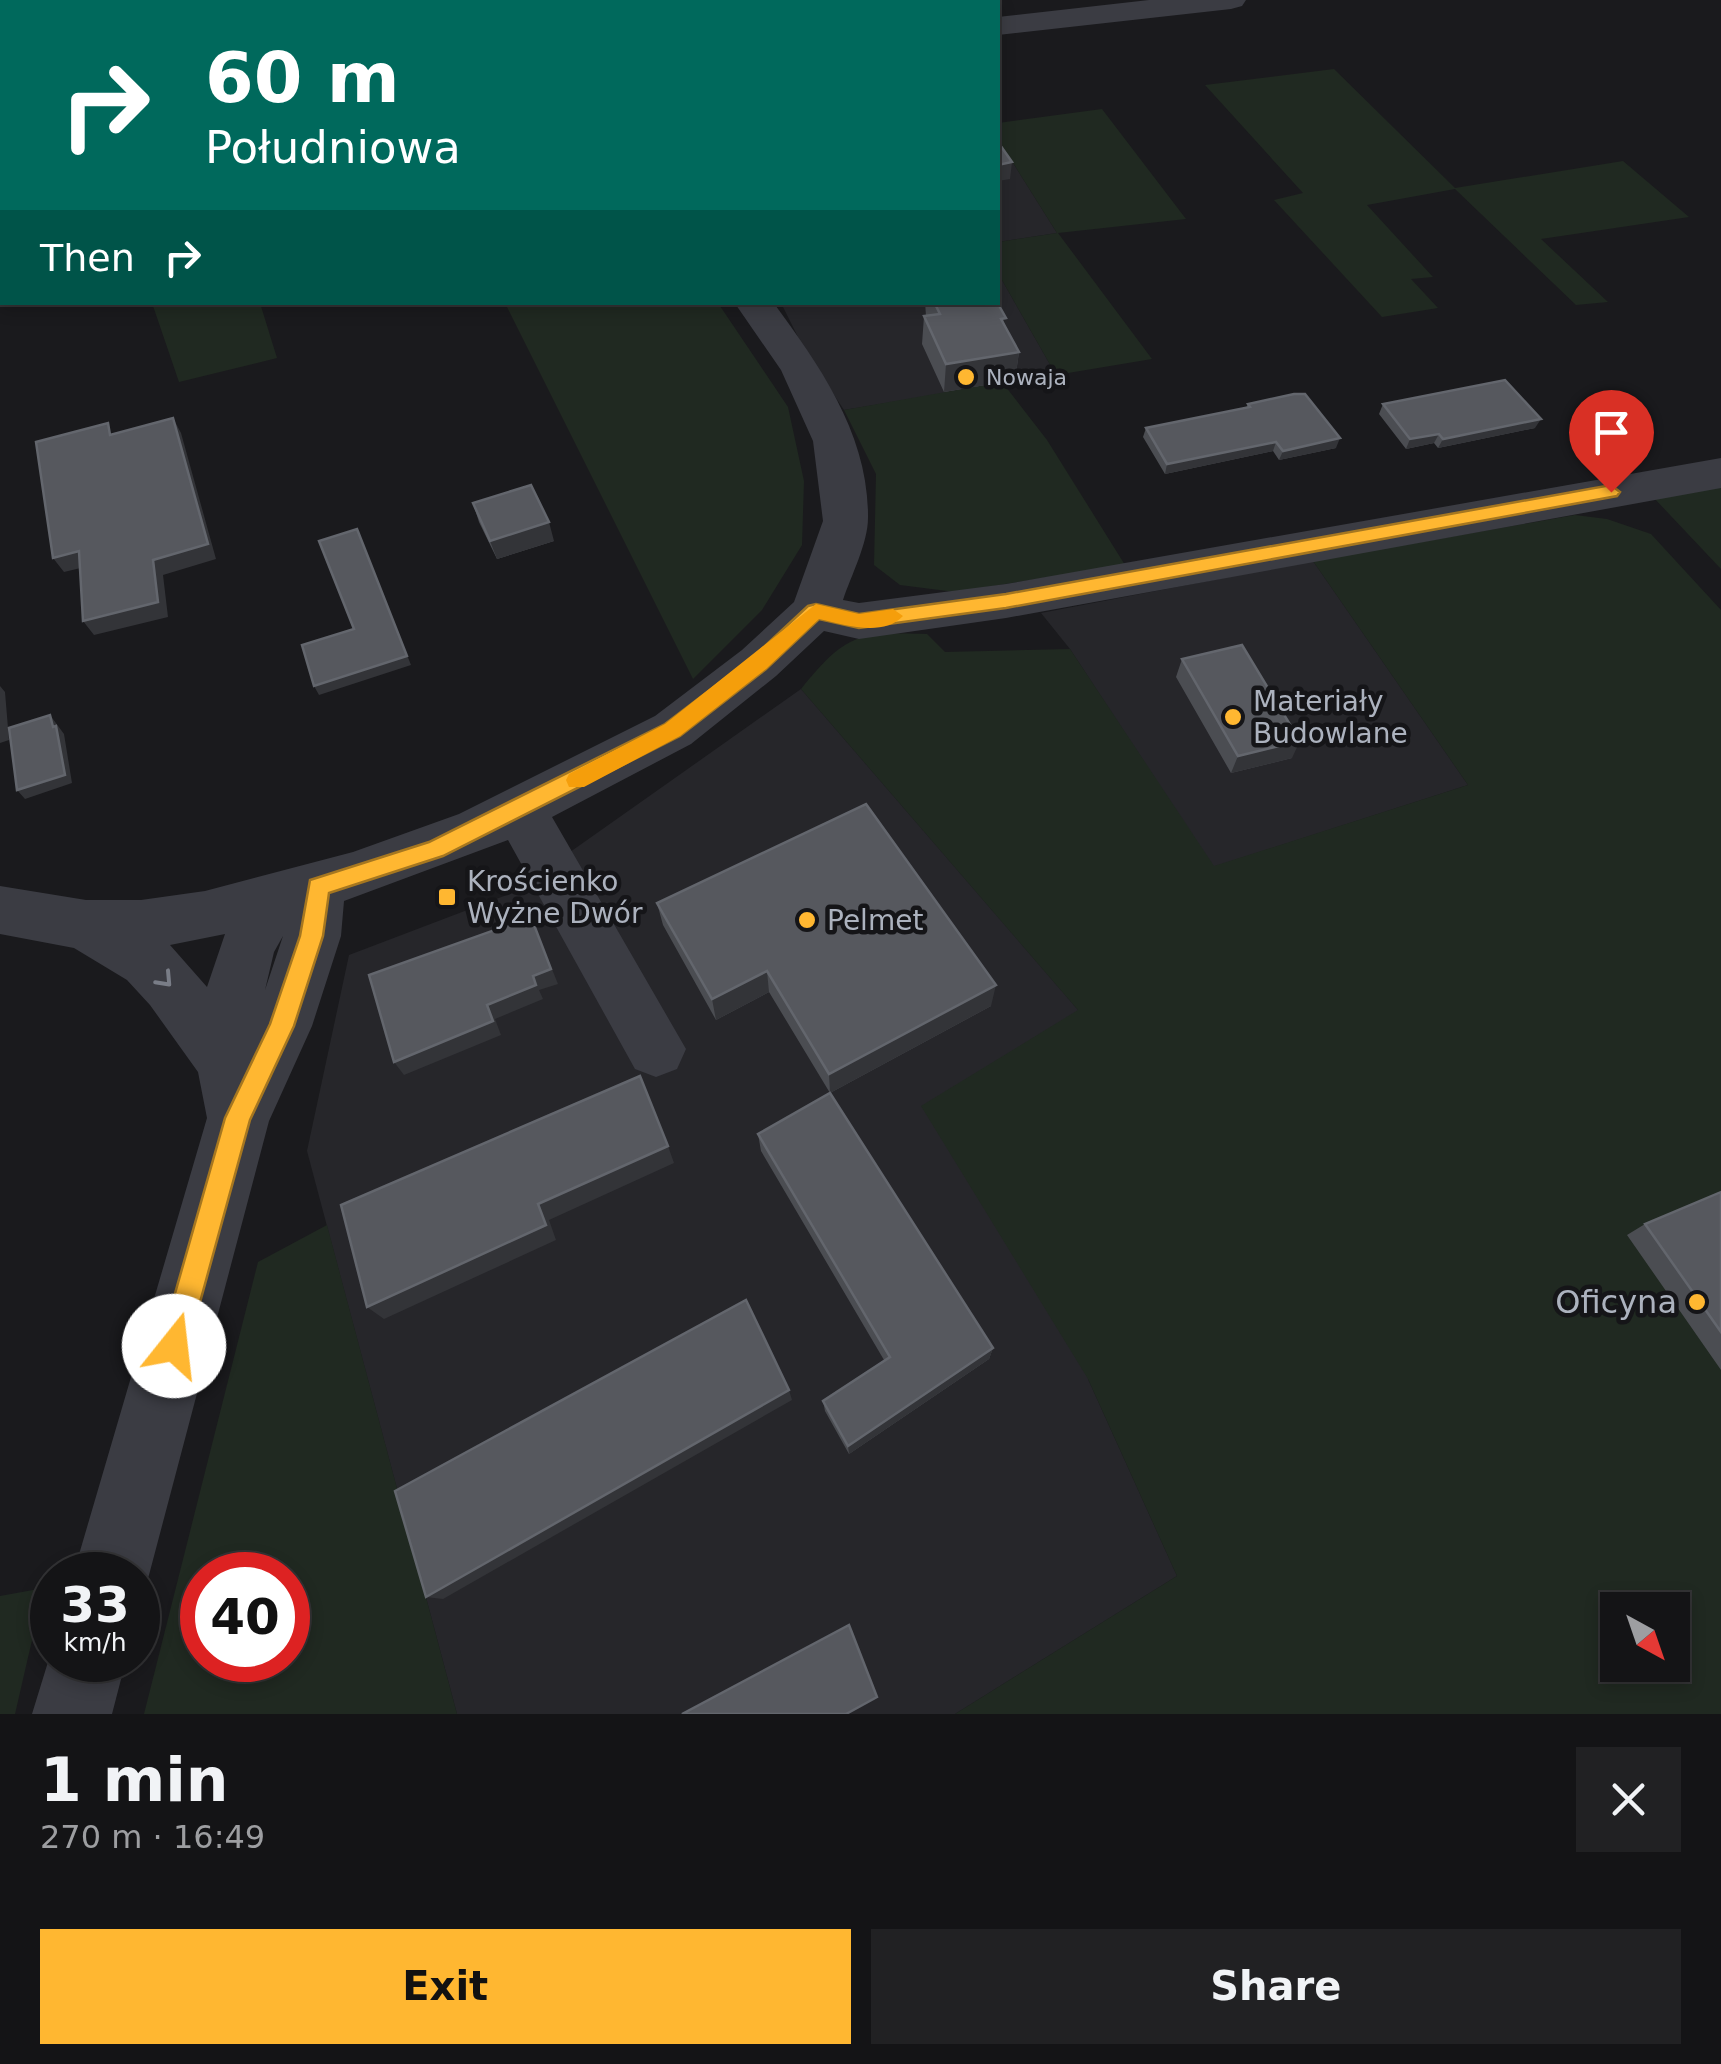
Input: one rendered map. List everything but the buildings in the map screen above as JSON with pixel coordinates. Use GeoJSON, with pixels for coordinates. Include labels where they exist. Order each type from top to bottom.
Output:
{"type":"FeatureCollection","features":[{"type":"Feature","properties":{"kind":"street"},"geometry":{"type":"LineString","coordinates":[[1000,26],[1231,0]]}},
{"type":"Feature","properties":{"kind":"street"},"geometry":{"type":"LineString","coordinates":[[0,910],[86,925],[157,923],[300,892],[435,849],[672,730],[759,664],[816,611],[846,520],[835,441],[801,370],[754,305]]}},
{"type":"Feature","properties":{"kind":"street"},"geometry":{"type":"LineString","coordinates":[[816,611],[859,621],[1006,601],[1721,472]]}},
{"type":"Feature","properties":{"kind":"street"},"geometry":{"type":"LineString","coordinates":[[519,810],[656,1049]]}},
{"type":"Feature","properties":{"kind":"street"},"geometry":{"type":"LineString","coordinates":[[116,1552],[232,1090],[282,1026],[312,936],[300,892]]}},
{"type":"Feature","properties":{"kind":"street"},"geometry":{"type":"LineString","coordinates":[[86,925],[148,962],[171,986],[232,1090]]}},
{"type":"Feature","properties":{"kind":"street"},"geometry":{"type":"LineString","coordinates":[[72,1714],[81,1682]]}},
{"type":"Feature","properties":{"kind":"shaded area"},"geometry":{"type":"Polygon","coordinates":[[[1334,69],[1455,188],[1623,161],[1689,217],[1541,239],[1608,302],[1576,305],[1455,189],[1367,205],[1433,277],[1411,279],[1438,308],[1382,317],[1274,200],[1303,193],[1205,85],[1334,69]]]}},
{"type":"Feature","properties":{"kind":"shaded area"},"geometry":{"type":"Polygon","coordinates":[[[1102,109],[1186,219],[1058,233],[1152,359],[1056,375],[1000,277],[1000,242],[1057,233],[1000,142],[1000,123],[1102,109]]]}},
{"type":"Feature","properties":{"kind":"shaded area"},"geometry":{"type":"Polygon","coordinates":[[[1000,142],[1057,233],[1000,242],[1000,142]]]}},
{"type":"Feature","properties":{"kind":"shaded area"},"geometry":{"type":"Polygon","coordinates":[[[1000,277],[1056,375],[844,410],[805,351],[782,305],[1000,305],[1000,277]]]}},
{"type":"Feature","properties":{"kind":"shaded area"},"geometry":{"type":"Polygon","coordinates":[[[153,305],[261,305],[277,358],[179,382],[153,305]]]}},
{"type":"Feature","properties":{"kind":"shaded area"},"geometry":{"type":"Polygon","coordinates":[[[506,305],[719,305],[788,407],[804,481],[802,545],[762,610],[693,679],[506,305]]]}},
{"type":"Feature","properties":{"kind":"shaded area"},"geometry":{"type":"Polygon","coordinates":[[[1002,382],[1047,440],[1125,565],[955,592],[900,585],[874,565],[876,474],[844,410],[1002,382]]]}},
{"type":"Feature","properties":{"kind":"shaded area"},"geometry":{"type":"Polygon","coordinates":[[[1721,485],[1721,569],[1654,498],[1721,485]]]}},
{"type":"Feature","properties":{"kind":"shaded area"},"geometry":{"type":"Polygon","coordinates":[[[1575,515],[1607,519],[1651,534],[1721,610],[1721,1714],[955,1714],[1177,1576],[1088,1379],[921,1106],[1078,1010],[801,689],[842,647],[868,636],[927,634],[945,652],[1070,649],[1214,866],[1468,785],[1313,561],[1575,515]]]}},
{"type":"Feature","properties":{"kind":"shaded area"},"geometry":{"type":"Polygon","coordinates":[[[1313,561],[1468,785],[1213,867],[1070,649],[1041,613],[1313,561]]]}},
{"type":"Feature","properties":{"kind":"shaded area"},"geometry":{"type":"Polygon","coordinates":[[[801,689],[1079,1011],[1088,1379],[1177,1576],[955,1714],[457,1714],[307,1151],[349,955],[512,893],[801,689]]]}},
{"type":"Feature","properties":{"kind":"shaded area"},"geometry":{"type":"Polygon","coordinates":[[[327,1225],[457,1714],[144,1714],[152,1682],[160,1682],[160,1651],[180,1571],[180,1682],[310,1682],[310,1552],[185,1552],[258,1262],[327,1225]]]}},
{"type":"Feature","properties":{"kind":"shaded area"},"geometry":{"type":"Polygon","coordinates":[[[30,1591],[30,1649],[15,1714],[0,1714],[0,1596],[30,1591]]]}},
{"type":"Feature","properties":{"kind":"slow traffic"},"geometry":{"type":"LineString","coordinates":[[577,780],[672,730],[759,664],[816,611],[859,621],[893,616]]}},
{"type":"Feature","properties":{"kind":"place","name":"Nowaja"},"geometry":{"type":"Point","coordinates":[966,377]}},
{"type":"Feature","properties":{"kind":"place","name":"Materiały Budowlane"},"geometry":{"type":"Point","coordinates":[1233,717]}},
{"type":"Feature","properties":{"kind":"place","name":"Krościenko Wyżne Dwór"},"geometry":{"type":"Point","coordinates":[447,897]}},
{"type":"Feature","properties":{"kind":"place","name":"Pelmet"},"geometry":{"type":"Point","coordinates":[807,920]}},
{"type":"Feature","properties":{"kind":"place","name":"Oficyna"},"geometry":{"type":"Point","coordinates":[1697,1302]}},
{"type":"Feature","properties":{"kind":"route"},"geometry":{"type":"LineString","coordinates":[[174,1346],[238,1118],[282,1026],[312,936],[318,886],[435,849],[672,730],[759,664],[816,611],[859,621],[1006,601],[1611,492]]}}]}
